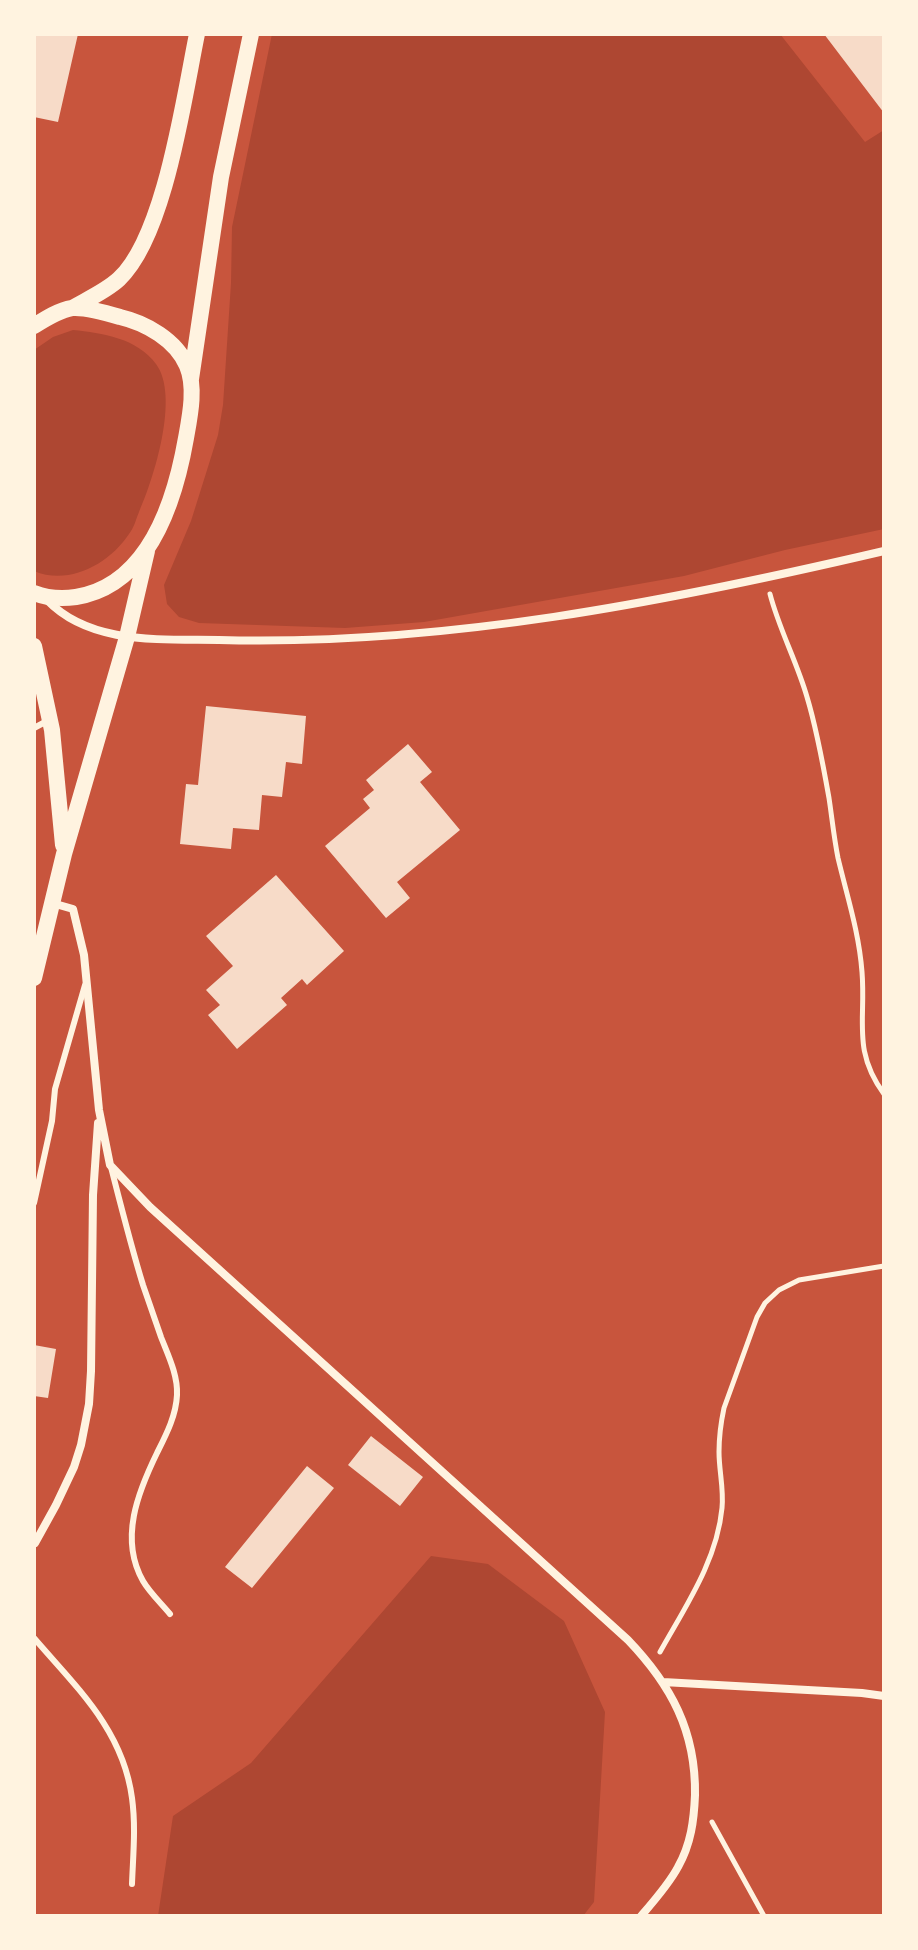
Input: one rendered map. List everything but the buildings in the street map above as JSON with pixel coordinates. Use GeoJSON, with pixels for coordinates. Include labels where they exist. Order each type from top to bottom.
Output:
{"type":"FeatureCollection","features":[{"type":"Feature","properties":{"kind":"main road"},"geometry":{"type":"LineString","coordinates":[[38,320],[72,308],[118,280],[141,250],[154,219],[171,160],[197,34]]}},
{"type":"Feature","properties":{"kind":"main road"},"geometry":{"type":"LineString","coordinates":[[34,978],[64,854],[127,637],[148,549],[168,508],[179,470],[221,177],[251,34]]}},
{"type":"Feature","properties":{"kind":"main road"},"geometry":{"type":"LineString","coordinates":[[72,308],[103,312],[146,325],[179,353],[187,367],[191,384]]}},
{"type":"Feature","properties":{"kind":"main road"},"geometry":{"type":"LineString","coordinates":[[39,595],[67,598],[91,594],[112,584],[148,549]]}},
{"type":"Feature","properties":{"kind":"main road"},"geometry":{"type":"LineString","coordinates":[[34,646],[38,676],[51,719],[64,854]]}},
{"type":"Feature","properties":{"kind":"street"},"geometry":{"type":"LineString","coordinates":[[39,595],[59,612],[84,626],[127,637],[314,641],[508,624],[767,577],[884,551]]}},
{"type":"Feature","properties":{"kind":"street"},"geometry":{"type":"LineString","coordinates":[[52,902],[73,909],[84,955],[99,1110],[110,1165],[150,1207],[628,1640],[663,1682],[692,1749],[694,1815],[685,1852],[669,1881],[641,1916]]}},
{"type":"Feature","properties":{"kind":"street"},"geometry":{"type":"LineString","coordinates":[[34,1544],[74,1467],[89,1404],[93,1195],[99,1110]]}},
{"type":"Feature","properties":{"kind":"street"},"geometry":{"type":"LineString","coordinates":[[663,1682],[884,1696]]}},
{"type":"Feature","properties":{"kind":"lane"},"geometry":{"type":"LineString","coordinates":[[34,728],[51,719]]}},
{"type":"Feature","properties":{"kind":"lane"},"geometry":{"type":"LineString","coordinates":[[34,1203],[52,1121],[55,1089],[86,980]]}},
{"type":"Feature","properties":{"kind":"lane"},"geometry":{"type":"LineString","coordinates":[[110,1165],[143,1285],[175,1380],[177,1395],[170,1426],[139,1493],[132,1534],[138,1571],[170,1614]]}},
{"type":"Feature","properties":{"kind":"lane"},"geometry":{"type":"LineString","coordinates":[[34,1544],[34,1551]]}},
{"type":"Feature","properties":{"kind":"lane"},"geometry":{"type":"LineString","coordinates":[[34,1638],[104,1721],[123,1759],[134,1820],[132,1884]]}},
{"type":"Feature","properties":{"kind":"path"},"geometry":{"type":"LineString","coordinates":[[767,577],[776,616],[798,670],[817,733],[838,859],[859,946],[864,1057],[884,1094]]}},
{"type":"Feature","properties":{"kind":"path"},"geometry":{"type":"LineString","coordinates":[[652,1666],[702,1576],[713,1549],[722,1508],[721,1421],[727,1397],[765,1303],[779,1290],[799,1280],[884,1266]]}},
{"type":"Feature","properties":{"kind":"path"},"geometry":{"type":"LineString","coordinates":[[695,1793],[764,1916]]}},
{"type":"Feature","properties":{"kind":"shaded area"},"geometry":{"type":"Polygon","coordinates":[[[272,34],[780,34],[865,142],[884,130],[884,529],[684,576],[424,622],[345,628],[199,623],[179,617],[167,604],[164,585],[191,521],[218,435],[223,405],[232,227],[272,34]]]}},
{"type":"Feature","properties":{"kind":"shaded area"},"geometry":{"type":"Polygon","coordinates":[[[73,330],[118,338],[148,355],[163,378],[165,416],[151,479],[135,523],[121,545],[111,555],[87,569],[61,576],[47,575],[34,571],[34,350],[53,337],[73,330]]]}},
{"type":"Feature","properties":{"kind":"shaded area"},"geometry":{"type":"Polygon","coordinates":[[[431,1556],[488,1564],[564,1621],[605,1712],[594,1902],[583,1916],[158,1916],[173,1816],[251,1763],[431,1556]]]}}]}
